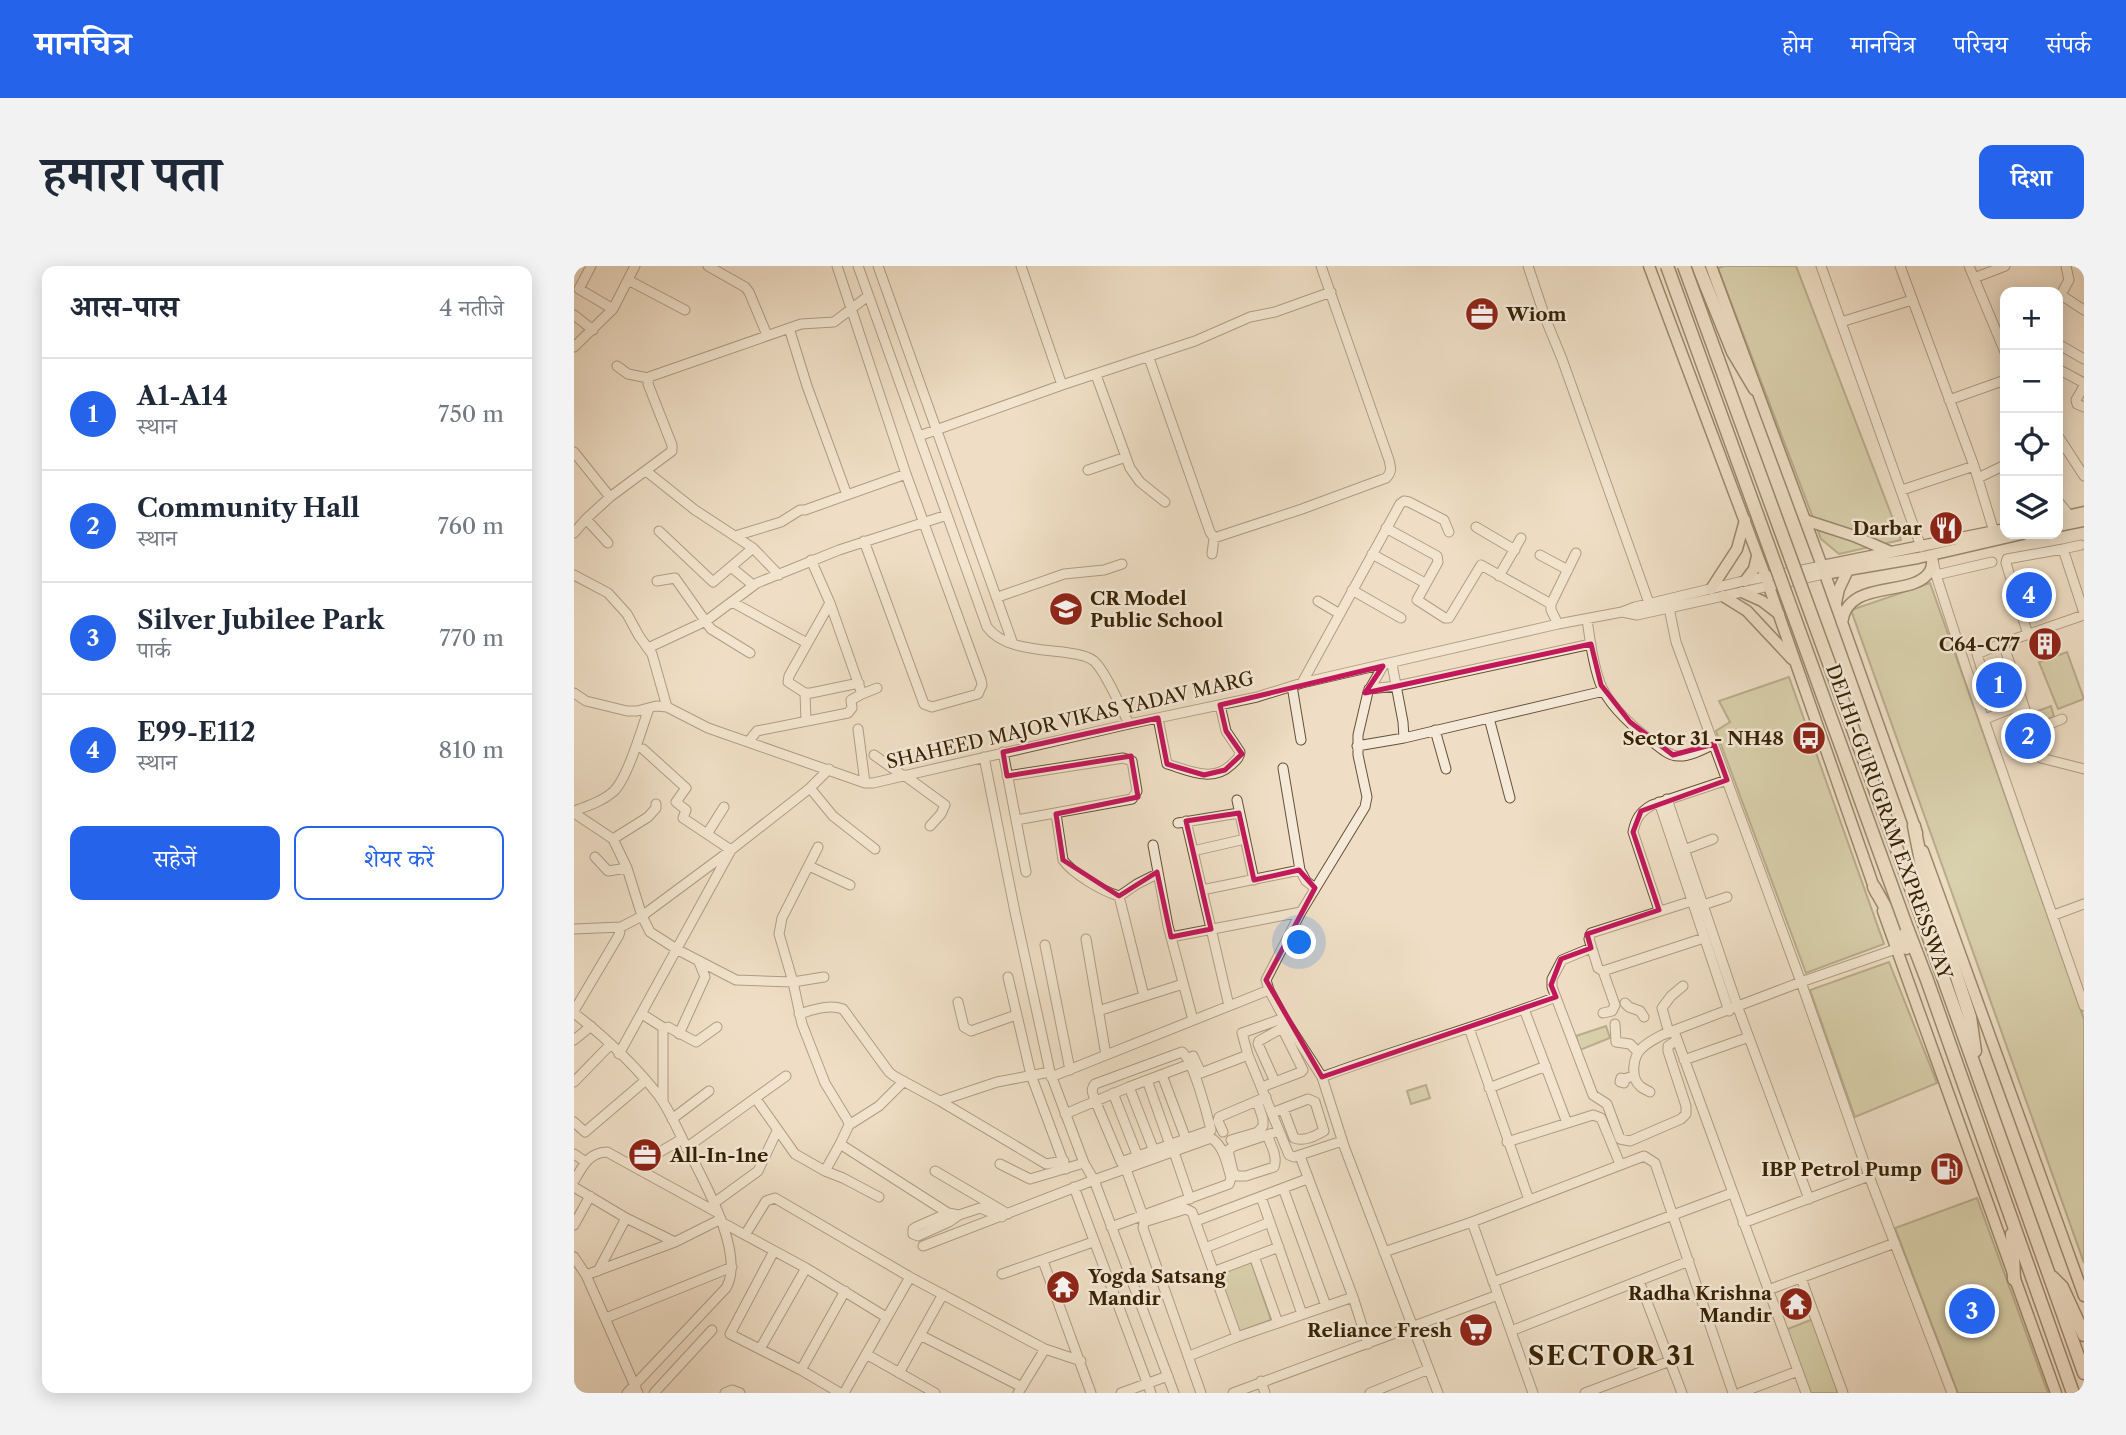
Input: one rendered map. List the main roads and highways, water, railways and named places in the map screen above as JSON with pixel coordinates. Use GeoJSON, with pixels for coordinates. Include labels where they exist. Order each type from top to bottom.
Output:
{"type":"FeatureCollection","features":[{"type":"Feature","properties":{"kind":"highway","name":"DELHI-GURUGRAM EXPRESSWAY"},"geometry":{"type":"LineString","coordinates":[[1667,266],[1927,980],[2073,1393]]}},
{"type":"Feature","properties":{"kind":"highway","name":"DELHI-GURUGRAM EXPRESSWAY"},"geometry":{"type":"LineString","coordinates":[[1684,266],[1923,921],[2084,1373]]}},
{"type":"Feature","properties":{"kind":"highway"},"geometry":{"type":"LineString","coordinates":[[1698,266],[1733,352],[1755,389]]}},
{"type":"Feature","properties":{"kind":"highway"},"geometry":{"type":"LineString","coordinates":[[1914,825],[1924,876],[1970,1017],[1980,1082]]}},
{"type":"Feature","properties":{"kind":"highway"},"geometry":{"type":"LineString","coordinates":[[1874,887],[1908,953],[1927,980]]}},
{"type":"Feature","properties":{"kind":"highway"},"geometry":{"type":"LineString","coordinates":[[2011,1220],[2014,1279]]}},
{"type":"Feature","properties":{"kind":"highway"},"geometry":{"type":"LineString","coordinates":[[2049,1274],[2062,1287],[2084,1335]]}},
{"type":"Feature","properties":{"kind":"main road"},"geometry":{"type":"LineString","coordinates":[[1649,266],[1758,555],[2056,1393]]}},
{"type":"Feature","properties":{"kind":"main road"},"geometry":{"type":"LineString","coordinates":[[1711,266],[1815,547],[2084,1296]]}},
{"type":"Feature","properties":{"kind":"main road"},"geometry":{"type":"LineString","coordinates":[[2064,516],[2084,512]]}},
{"type":"Feature","properties":{"kind":"main road"},"geometry":{"type":"LineString","coordinates":[[1711,589],[1737,549],[1745,520]]}},
{"type":"Feature","properties":{"kind":"main road"},"geometry":{"type":"LineString","coordinates":[[1805,520],[1893,552]]}},
{"type":"Feature","properties":{"kind":"main road"},"geometry":{"type":"LineString","coordinates":[[2063,525],[2084,521]]}},
{"type":"Feature","properties":{"kind":"main road","name":"SHAHEED MAJOR VIKAS YADAV MARG"},"geometry":{"type":"LineString","coordinates":[[1846,566],[1893,552],[1999,533]]}},
{"type":"Feature","properties":{"kind":"main road","name":"SHAHEED MAJOR VIKAS YADAV MARG"},"geometry":{"type":"LineString","coordinates":[[1823,570],[1932,555],[1999,533]]}},
{"type":"Feature","properties":{"kind":"main road"},"geometry":{"type":"LineString","coordinates":[[1815,547],[1828,558],[1846,566],[1835,605]]}},
{"type":"Feature","properties":{"kind":"main road"},"geometry":{"type":"LineString","coordinates":[[1758,555],[1744,587],[1779,614]]}},
{"type":"Feature","properties":{"kind":"main road"},"geometry":{"type":"LineString","coordinates":[[1842,624],[1844,610],[1854,600],[1924,578],[1932,567],[1932,555]]}},
{"type":"Feature","properties":{"kind":"main road"},"geometry":{"type":"LineString","coordinates":[[1723,596],[1747,611],[1796,663]]}},
{"type":"Feature","properties":{"kind":"place","name":"Wiom"},"geometry":{"type":"Point","coordinates":[1482,314]}},
{"type":"Feature","properties":{"kind":"place","name":"Darbar"},"geometry":{"type":"Point","coordinates":[1946,528]}},
{"type":"Feature","properties":{"kind":"place","name":"E99-E112"},"geometry":{"type":"Point","coordinates":[2029,595]}},
{"type":"Feature","properties":{"kind":"place","name":"CR Model Public School"},"geometry":{"type":"Point","coordinates":[1066,609]}},
{"type":"Feature","properties":{"kind":"place","name":"C64-C77"},"geometry":{"type":"Point","coordinates":[2045,644]}},
{"type":"Feature","properties":{"kind":"place","name":"A1-A14"},"geometry":{"type":"Point","coordinates":[1999,685]}},
{"type":"Feature","properties":{"kind":"place","name":"Community Hall"},"geometry":{"type":"Point","coordinates":[2028,736]}},
{"type":"Feature","properties":{"kind":"place","name":"Sector 31 - NH48"},"geometry":{"type":"Point","coordinates":[1809,738]}},
{"type":"Feature","properties":{"kind":"place","name":"All-In-1ne"},"geometry":{"type":"Point","coordinates":[645,1155]}},
{"type":"Feature","properties":{"kind":"place","name":"IBP Petrol Pump"},"geometry":{"type":"Point","coordinates":[1947,1169]}},
{"type":"Feature","properties":{"kind":"place","name":"Yogda Satsang Mandir"},"geometry":{"type":"Point","coordinates":[1063,1287]}},
{"type":"Feature","properties":{"kind":"place","name":"Radha Krishna Mandir"},"geometry":{"type":"Point","coordinates":[1796,1304]}},
{"type":"Feature","properties":{"kind":"place","name":"Silver Jubilee Park"},"geometry":{"type":"Point","coordinates":[1972,1311]}},
{"type":"Feature","properties":{"kind":"place","name":"Reliance Fresh"},"geometry":{"type":"Point","coordinates":[1476,1330]}},
{"type":"Feature","properties":{"kind":"district","name":"SECTOR 31"},"geometry":{"type":"Point","coordinates":[1612,1356]}}]}
